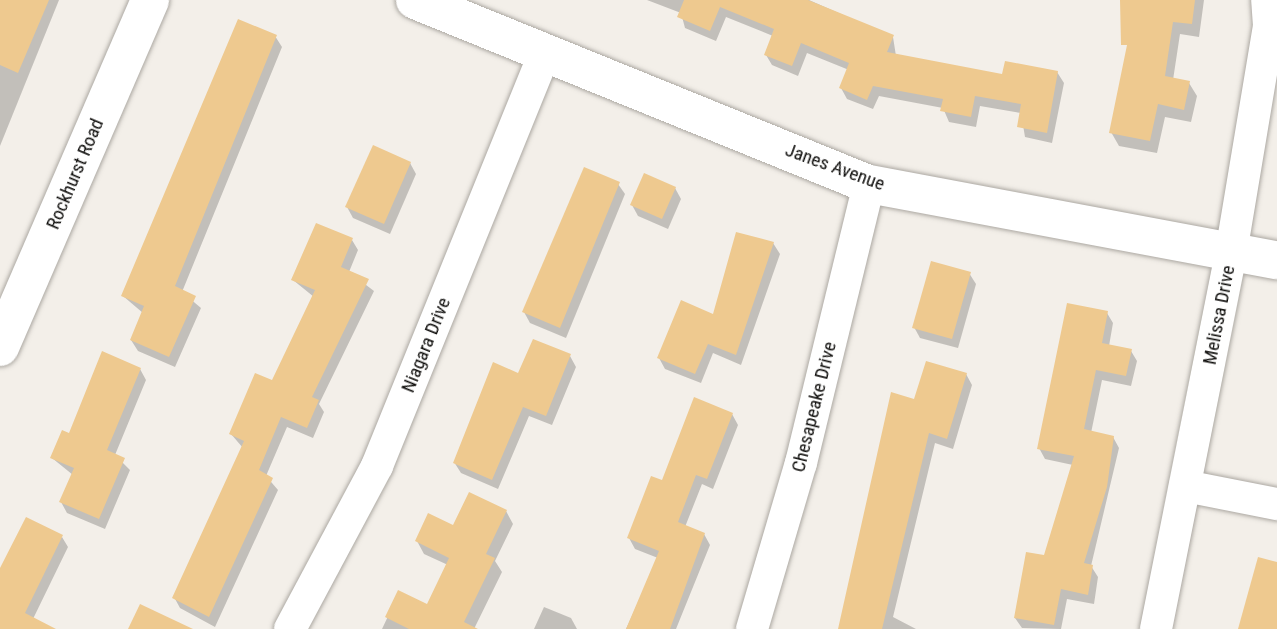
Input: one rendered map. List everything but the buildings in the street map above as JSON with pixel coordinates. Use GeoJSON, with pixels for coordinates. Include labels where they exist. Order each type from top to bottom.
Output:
{"type":"FeatureCollection","features":[{"type":"Feature","properties":{"kind":"street","name":"Rockhurst Road"},"geometry":{"type":"LineString","coordinates":[[0,347],[150,0]]}},
{"type":"Feature","properties":{"kind":"street","name":"Janes Avenue"},"geometry":{"type":"LineString","coordinates":[[415,0],[869,184],[1277,260]]}},
{"type":"Feature","properties":{"kind":"street","name":"Melissa Drive"},"geometry":{"type":"LineString","coordinates":[[1156,629],[1231,253],[1269,26],[1267,0]]}},
{"type":"Feature","properties":{"kind":"street","name":"Niagara Drive"},"geometry":{"type":"LineString","coordinates":[[290,629],[377,466],[544,54]]}},
{"type":"Feature","properties":{"kind":"street","name":"Chesapeake Drive"},"geometry":{"type":"LineString","coordinates":[[752,629],[801,463],[869,184]]}},
{"type":"Feature","properties":{"kind":"street"},"geometry":{"type":"LineString","coordinates":[[1185,486],[1277,504]]}}]}
